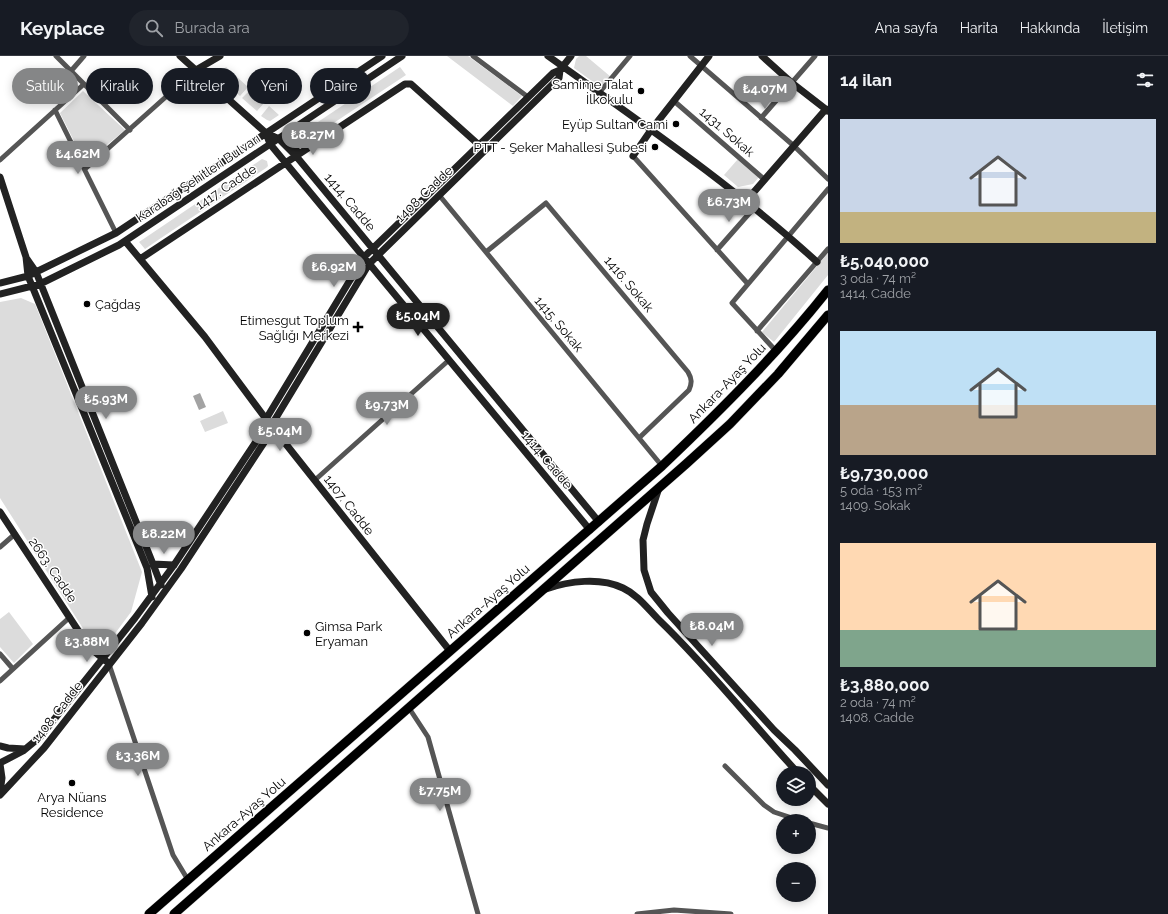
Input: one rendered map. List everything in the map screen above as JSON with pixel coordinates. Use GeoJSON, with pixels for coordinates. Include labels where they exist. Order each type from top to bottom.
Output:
{"type":"FeatureCollection","features":[{"type":"Feature","properties":{"kind":"highway","name":"Ankara-Ayaş Yolu"},"geometry":{"type":"LineString","coordinates":[[149,914],[662,466],[716,415],[804,320],[828,290]]}},
{"type":"Feature","properties":{"kind":"highway"},"geometry":{"type":"LineString","coordinates":[[174,914],[544,590],[730,424],[772,380],[828,315]]}},
{"type":"Feature","properties":{"kind":"main road"},"geometry":{"type":"LineString","coordinates":[[180,56],[194,68]]}},
{"type":"Feature","properties":{"kind":"main road"},"geometry":{"type":"LineString","coordinates":[[199,68],[220,56]]}},
{"type":"Feature","properties":{"kind":"main road","name":"Karabağ Şehitleri Bulvarı"},"geometry":{"type":"LineString","coordinates":[[0,283],[28,276],[116,233],[382,56]]}},
{"type":"Feature","properties":{"kind":"main road","name":"Karabağ Şehitleri Bulvarı"},"geometry":{"type":"LineString","coordinates":[[0,294],[40,284],[125,241],[402,56]]}},
{"type":"Feature","properties":{"kind":"main road"},"geometry":{"type":"LineString","coordinates":[[548,56],[561,68],[600,93],[746,201],[789,236],[817,262]]}},
{"type":"Feature","properties":{"kind":"main road","name":"1408. Cadde"},"geometry":{"type":"LineString","coordinates":[[0,763],[26,749],[45,731],[152,595],[263,431],[266,419],[364,257],[553,73],[561,68],[571,56]]}},
{"type":"Feature","properties":{"kind":"main road"},"geometry":{"type":"LineString","coordinates":[[633,156],[651,130],[709,56]]}},
{"type":"Feature","properties":{"kind":"main road"},"geometry":{"type":"LineString","coordinates":[[746,201],[827,110],[792,83],[762,56]]}},
{"type":"Feature","properties":{"kind":"main road","name":"1408. Cadde"},"geometry":{"type":"LineString","coordinates":[[0,794],[44,748],[164,593],[269,435],[271,426],[369,264],[559,78],[561,68]]}},
{"type":"Feature","properties":{"kind":"main road","name":"1417. Cadde"},"geometry":{"type":"LineString","coordinates":[[140,259],[405,84],[411,84],[479,145]]}},
{"type":"Feature","properties":{"kind":"main road"},"geometry":{"type":"LineString","coordinates":[[233,104],[266,134]]}},
{"type":"Feature","properties":{"kind":"main road"},"geometry":{"type":"LineString","coordinates":[[295,128],[294,135],[297,147],[296,156]]}},
{"type":"Feature","properties":{"kind":"main road","name":"1414. Cadde"},"geometry":{"type":"LineString","coordinates":[[266,134],[279,139],[296,156],[598,522]]}},
{"type":"Feature","properties":{"kind":"main road","name":"1414. Cadde"},"geometry":{"type":"LineString","coordinates":[[266,134],[270,144],[590,530]]}},
{"type":"Feature","properties":{"kind":"main road"},"geometry":{"type":"LineString","coordinates":[[0,177],[3,196],[26,257],[36,272],[164,593]]}},
{"type":"Feature","properties":{"kind":"main road","name":"1407. Cadde"},"geometry":{"type":"LineString","coordinates":[[125,241],[205,337],[271,426],[450,651]]}},
{"type":"Feature","properties":{"kind":"main road"},"geometry":{"type":"LineString","coordinates":[[26,257],[28,276],[147,568],[154,606]]}},
{"type":"Feature","properties":{"kind":"main road"},"geometry":{"type":"LineString","coordinates":[[659,488],[643,540],[644,570],[652,592],[668,613],[774,730],[828,785]]}},
{"type":"Feature","properties":{"kind":"main road","name":"2663. Cadde"},"geometry":{"type":"LineString","coordinates":[[0,512],[89,647],[110,664]]}},
{"type":"Feature","properties":{"kind":"main road"},"geometry":{"type":"LineString","coordinates":[[153,564],[174,564]]}},
{"type":"Feature","properties":{"kind":"main road"},"geometry":{"type":"LineString","coordinates":[[544,590],[571,583],[590,582],[616,585],[631,592],[674,634],[734,699],[792,766]]}},
{"type":"Feature","properties":{"kind":"main road"},"geometry":{"type":"LineString","coordinates":[[0,746],[12,749],[26,749]]}},
{"type":"Feature","properties":{"kind":"main road"},"geometry":{"type":"LineString","coordinates":[[0,763],[2,778],[0,794]]}},
{"type":"Feature","properties":{"kind":"main road"},"geometry":{"type":"LineString","coordinates":[[816,792],[828,804]]}},
{"type":"Feature","properties":{"kind":"street"},"geometry":{"type":"LineString","coordinates":[[56,56],[68,68]]}},
{"type":"Feature","properties":{"kind":"street"},"geometry":{"type":"LineString","coordinates":[[74,68],[84,56]]}},
{"type":"Feature","properties":{"kind":"street"},"geometry":{"type":"LineString","coordinates":[[473,56],[528,97]]}},
{"type":"Feature","properties":{"kind":"street"},"geometry":{"type":"LineString","coordinates":[[600,93],[630,56]]}},
{"type":"Feature","properties":{"kind":"street"},"geometry":{"type":"LineString","coordinates":[[690,56],[794,146],[828,179]]}},
{"type":"Feature","properties":{"kind":"street"},"geometry":{"type":"LineString","coordinates":[[761,118],[815,56]]}},
{"type":"Feature","properties":{"kind":"street"},"geometry":{"type":"LineString","coordinates":[[78,78],[130,130]]}},
{"type":"Feature","properties":{"kind":"street"},"geometry":{"type":"LineString","coordinates":[[0,160],[84,84]]}},
{"type":"Feature","properties":{"kind":"street","name":"1431. Sokak"},"geometry":{"type":"LineString","coordinates":[[674,101],[765,180]]}},
{"type":"Feature","properties":{"kind":"street"},"geometry":{"type":"LineString","coordinates":[[85,170],[161,102]]}},
{"type":"Feature","properties":{"kind":"street"},"geometry":{"type":"LineString","coordinates":[[55,110],[116,233]]}},
{"type":"Feature","properties":{"kind":"street"},"geometry":{"type":"LineString","coordinates":[[633,156],[748,284]]}},
{"type":"Feature","properties":{"kind":"street"},"geometry":{"type":"LineString","coordinates":[[776,351],[732,303],[828,189]]}},
{"type":"Feature","properties":{"kind":"street","name":"1415. Sokak"},"geometry":{"type":"LineString","coordinates":[[439,195],[662,466]]}},
{"type":"Feature","properties":{"kind":"street","name":"1416. Sokak"},"geometry":{"type":"LineString","coordinates":[[486,252],[546,203],[688,372],[692,384],[689,390],[639,438]]}},
{"type":"Feature","properties":{"kind":"street"},"geometry":{"type":"LineString","coordinates":[[717,250],[754,208]]}},
{"type":"Feature","properties":{"kind":"street"},"geometry":{"type":"LineString","coordinates":[[758,331],[828,249]]}},
{"type":"Feature","properties":{"kind":"street"},"geometry":{"type":"LineString","coordinates":[[315,480],[449,360]]}},
{"type":"Feature","properties":{"kind":"street"},"geometry":{"type":"LineString","coordinates":[[0,547],[15,534]]}},
{"type":"Feature","properties":{"kind":"street"},"geometry":{"type":"LineString","coordinates":[[0,681],[70,617]]}},
{"type":"Feature","properties":{"kind":"street"},"geometry":{"type":"LineString","coordinates":[[0,654],[13,669]]}},
{"type":"Feature","properties":{"kind":"street"},"geometry":{"type":"LineString","coordinates":[[110,664],[173,855],[188,880]]}},
{"type":"Feature","properties":{"kind":"street"},"geometry":{"type":"LineString","coordinates":[[409,708],[428,737],[478,914]]}},
{"type":"Feature","properties":{"kind":"street"},"geometry":{"type":"LineString","coordinates":[[725,766],[764,805],[780,814]]}},
{"type":"Feature","properties":{"kind":"street"},"geometry":{"type":"LineString","coordinates":[[816,825],[828,828]]}},
{"type":"Feature","properties":{"kind":"street"},"geometry":{"type":"LineString","coordinates":[[179,914],[184,905]]}},
{"type":"Feature","properties":{"kind":"street"},"geometry":{"type":"LineString","coordinates":[[637,914],[674,910],[731,914]]}},
{"type":"Feature","properties":{"kind":"shaded area"},"geometry":{"type":"Polygon","coordinates":[[[447,56],[468,56],[522,96],[513,106],[447,56]]]}},
{"type":"Feature","properties":{"kind":"shaded area"},"geometry":{"type":"Polygon","coordinates":[[[579,56],[586,56],[611,77],[603,86],[600,87],[574,68],[576,59],[579,56]]]}},
{"type":"Feature","properties":{"kind":"shaded area"},"geometry":{"type":"Polygon","coordinates":[[[400,67],[406,75],[371,98],[371,86],[400,67]]]}},
{"type":"Feature","properties":{"kind":"shaded area"},"geometry":{"type":"Polygon","coordinates":[[[239,79],[247,86],[240,96],[239,95],[239,79]]]}},
{"type":"Feature","properties":{"kind":"shaded area"},"geometry":{"type":"Polygon","coordinates":[[[83,91],[86,94],[86,104],[97,104],[125,130],[85,163],[60,113],[69,104],[78,104],[78,96],[83,91]]]}},
{"type":"Feature","properties":{"kind":"shaded area"},"geometry":{"type":"Polygon","coordinates":[[[247,93],[247,102],[242,98],[247,93]]]}},
{"type":"Feature","properties":{"kind":"shaded area"},"geometry":{"type":"Polygon","coordinates":[[[249,104],[263,104],[257,111],[249,104]]]}},
{"type":"Feature","properties":{"kind":"shaded area"},"geometry":{"type":"Polygon","coordinates":[[[345,104],[362,104],[303,142],[300,135],[345,104]]]}},
{"type":"Feature","properties":{"kind":"shaded area"},"geometry":{"type":"Polygon","coordinates":[[[269,106],[279,115],[270,121],[261,116],[269,106]]]}},
{"type":"Feature","properties":{"kind":"shaded area"},"geometry":{"type":"Polygon","coordinates":[[[262,159],[267,161],[268,166],[266,168],[145,249],[139,242],[262,159]]]}},
{"type":"Feature","properties":{"kind":"shaded area"},"geometry":{"type":"Polygon","coordinates":[[[738,159],[759,177],[753,184],[738,187],[724,175],[738,159]]]}},
{"type":"Feature","properties":{"kind":"shaded area"},"geometry":{"type":"Polygon","coordinates":[[[828,253],[828,275],[774,342],[762,332],[828,253]]]}},
{"type":"Feature","properties":{"kind":"shaded area"},"geometry":{"type":"Polygon","coordinates":[[[21,298],[35,304],[142,572],[131,612],[108,643],[91,641],[0,498],[0,302],[21,298]]]}},
{"type":"Feature","properties":{"kind":"shaded area"},"geometry":{"type":"Polygon","coordinates":[[[200,393],[206,407],[199,410],[193,396],[200,393]]]}},
{"type":"Feature","properties":{"kind":"shaded area"},"geometry":{"type":"Polygon","coordinates":[[[223,411],[228,423],[205,432],[200,421],[223,411]]]}},
{"type":"Feature","properties":{"kind":"shaded area"},"geometry":{"type":"Polygon","coordinates":[[[9,612],[33,644],[14,663],[0,647],[0,619],[9,612]]]}},
{"type":"Feature","properties":{"kind":"place","name":"Samime Talat İlkokulu"},"geometry":{"type":"Point","coordinates":[641,91]}},
{"type":"Feature","properties":{"kind":"place","name":"Eyüp Sultan Cami"},"geometry":{"type":"Point","coordinates":[676,124]}},
{"type":"Feature","properties":{"kind":"place","name":"PTT - Şeker Mahallesi Şubesi"},"geometry":{"type":"Point","coordinates":[655,147]}},
{"type":"Feature","properties":{"kind":"place","name":"Çağdaş"},"geometry":{"type":"Point","coordinates":[87,304]}},
{"type":"Feature","properties":{"kind":"place","name":"Etimesgut Toplum Sağlığı Merkezi"},"geometry":{"type":"Point","coordinates":[358,327]}},
{"type":"Feature","properties":{"kind":"place","name":"Gimsa Park Eryaman"},"geometry":{"type":"Point","coordinates":[307,633]}},
{"type":"Feature","properties":{"kind":"place","name":"Arya Nüans Residence"},"geometry":{"type":"Point","coordinates":[72,783]}}]}
